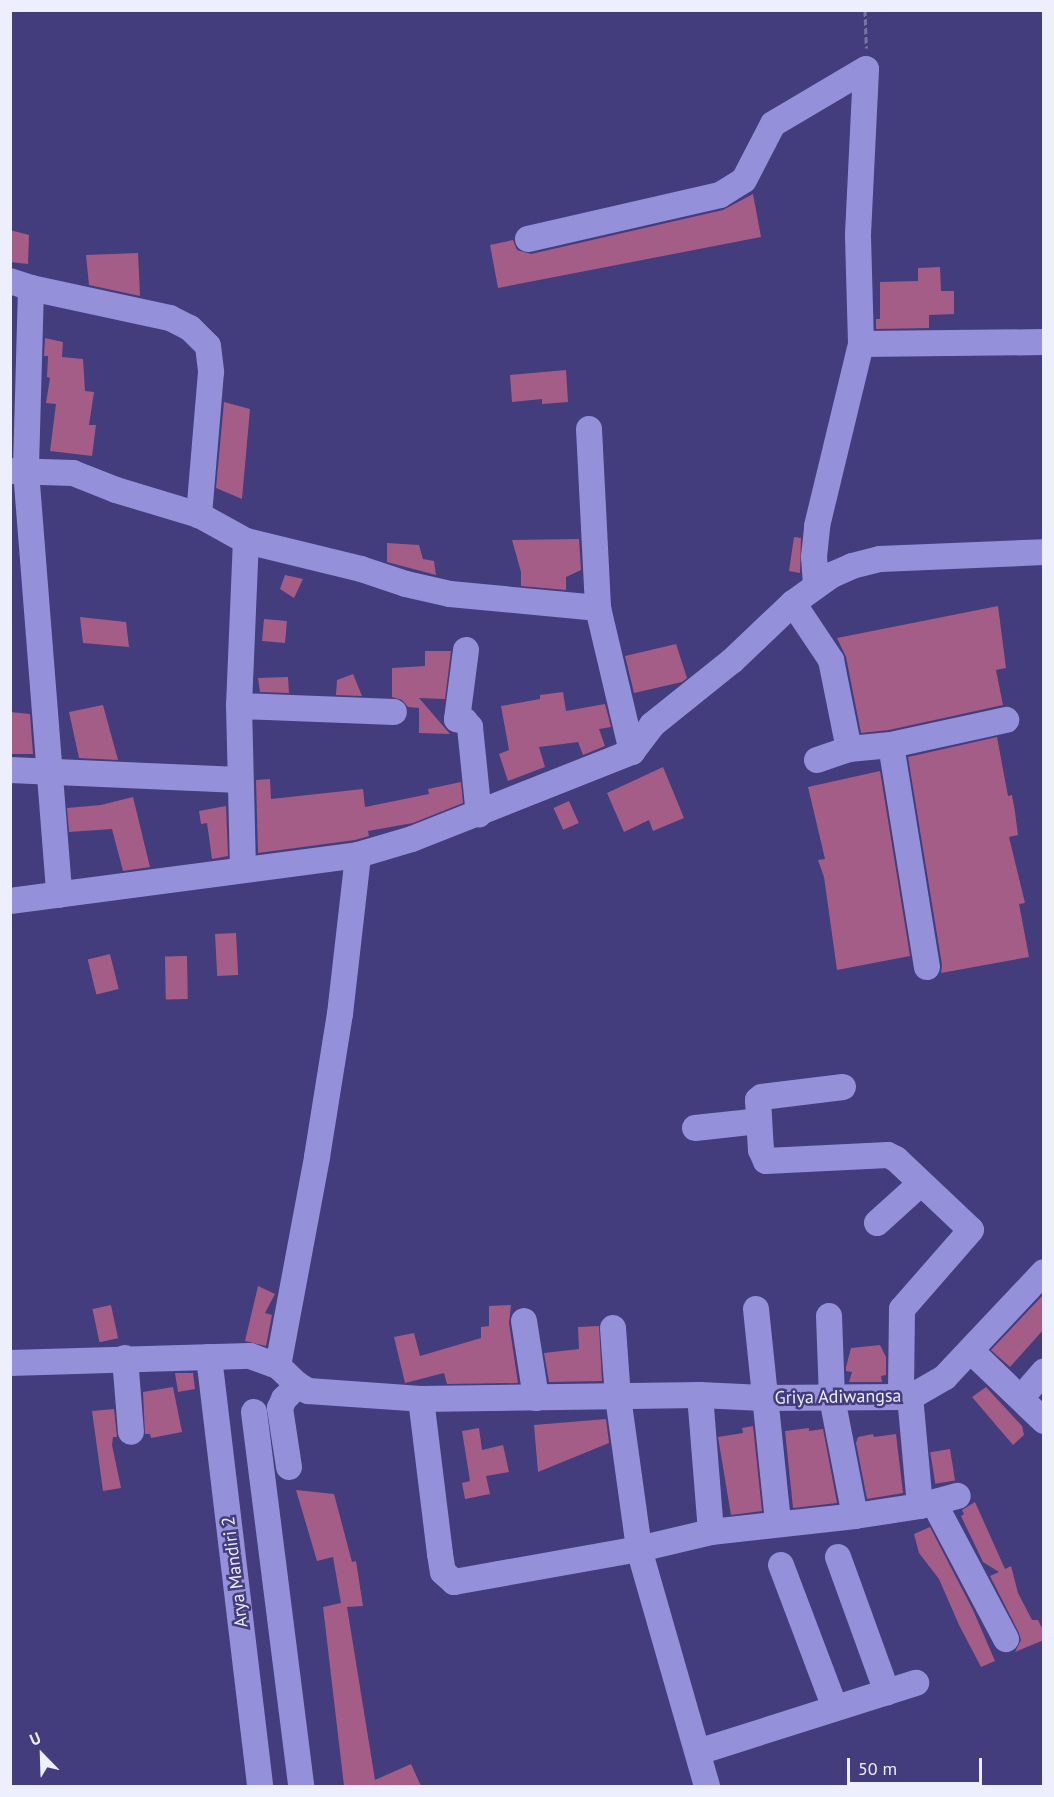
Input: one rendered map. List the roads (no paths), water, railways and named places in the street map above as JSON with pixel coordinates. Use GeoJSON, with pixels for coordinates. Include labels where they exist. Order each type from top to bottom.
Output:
{"type":"FeatureCollection","features":[{"type":"Feature","properties":{"kind":"street"},"geometry":{"type":"LineString","coordinates":[[528,238],[720,195],[744,180],[773,124],[866,69],[858,234],[861,344],[817,526],[814,557],[816,585]]}},
{"type":"Feature","properties":{"kind":"street"},"geometry":{"type":"LineString","coordinates":[[59,895],[50,770],[18,471],[21,285],[170,318],[190,328],[208,346],[211,372],[199,515]]}},
{"type":"Feature","properties":{"kind":"street"},"geometry":{"type":"LineString","coordinates":[[861,344],[1044,342]]}},
{"type":"Feature","properties":{"kind":"street"},"geometry":{"type":"LineString","coordinates":[[589,429],[598,608],[632,752]]}},
{"type":"Feature","properties":{"kind":"street"},"geometry":{"type":"LineString","coordinates":[[18,471],[73,472],[116,489],[199,515],[246,541],[450,594],[598,608]]}},
{"type":"Feature","properties":{"kind":"street"},"geometry":{"type":"LineString","coordinates":[[243,869],[239,705],[246,541]]}},
{"type":"Feature","properties":{"kind":"street"},"geometry":{"type":"LineString","coordinates":[[10,901],[358,855],[479,815],[632,752],[652,725],[732,661],[794,603],[816,585],[852,566],[880,559],[1044,552]]}},
{"type":"Feature","properties":{"kind":"street"},"geometry":{"type":"LineString","coordinates":[[794,603],[831,660],[849,749]]}},
{"type":"Feature","properties":{"kind":"street"},"geometry":{"type":"LineString","coordinates":[[466,650],[457,719],[465,721],[470,727],[479,815]]}},
{"type":"Feature","properties":{"kind":"street"},"geometry":{"type":"LineString","coordinates":[[239,705],[394,712]]}},
{"type":"Feature","properties":{"kind":"street"},"geometry":{"type":"LineString","coordinates":[[817,760],[849,749],[891,745],[1005,720]]}},
{"type":"Feature","properties":{"kind":"street"},"geometry":{"type":"LineString","coordinates":[[891,745],[927,967]]}},
{"type":"Feature","properties":{"kind":"street"},"geometry":{"type":"LineString","coordinates":[[10,770],[240,780]]}},
{"type":"Feature","properties":{"kind":"street"},"geometry":{"type":"LineString","coordinates":[[278,1366],[317,1157],[340,1014],[358,855]]}},
{"type":"Feature","properties":{"kind":"street"},"geometry":{"type":"LineString","coordinates":[[843,1087],[762,1097],[759,1100],[762,1155],[766,1161],[888,1155],[896,1159],[971,1230],[902,1309],[905,1397],[927,1504],[1005,1640]]}},
{"type":"Feature","properties":{"kind":"street"},"geometry":{"type":"LineString","coordinates":[[694,1128],[759,1121]]}},
{"type":"Feature","properties":{"kind":"street"},"geometry":{"type":"LineString","coordinates":[[877,1223],[920,1184]]}},
{"type":"Feature","properties":{"kind":"street","name":"Griya Adiwangsa"},"geometry":{"type":"LineString","coordinates":[[298,1385],[308,1391],[325,1393],[421,1399],[700,1395],[763,1398],[905,1397],[945,1377],[1044,1272]]}},
{"type":"Feature","properties":{"kind":"street"},"geometry":{"type":"LineString","coordinates":[[756,1309],[763,1398],[778,1523]]}},
{"type":"Feature","properties":{"kind":"street"},"geometry":{"type":"LineString","coordinates":[[830,1316],[832,1398],[855,1516]]}},
{"type":"Feature","properties":{"kind":"street"},"geometry":{"type":"LineString","coordinates":[[524,1321],[536,1398]]}},
{"type":"Feature","properties":{"kind":"street"},"geometry":{"type":"LineString","coordinates":[[613,1328],[618,1397],[639,1548],[707,1786]]}},
{"type":"Feature","properties":{"kind":"street"},"geometry":{"type":"LineString","coordinates":[[971,1351],[1044,1421]]}},
{"type":"Feature","properties":{"kind":"street"},"geometry":{"type":"LineString","coordinates":[[10,1363],[250,1356],[278,1366],[298,1385],[284,1398],[280,1408],[289,1467]]}},
{"type":"Feature","properties":{"kind":"street","name":"Arya Mandiri 2"},"geometry":{"type":"LineString","coordinates":[[209,1357],[260,1786]]}},
{"type":"Feature","properties":{"kind":"street"},"geometry":{"type":"LineString","coordinates":[[125,1358],[131,1432]]}},
{"type":"Feature","properties":{"kind":"street"},"geometry":{"type":"LineString","coordinates":[[1020,1398],[1044,1372]]}},
{"type":"Feature","properties":{"kind":"street"},"geometry":{"type":"LineString","coordinates":[[700,1395],[711,1532]]}},
{"type":"Feature","properties":{"kind":"street"},"geometry":{"type":"LineString","coordinates":[[421,1399],[443,1572],[454,1582],[639,1548],[711,1532],[855,1516],[927,1504],[958,1496]]}},
{"type":"Feature","properties":{"kind":"street"},"geometry":{"type":"LineString","coordinates":[[216,1414],[263,1411],[302,1786]]}},
{"type":"Feature","properties":{"kind":"street"},"geometry":{"type":"LineString","coordinates":[[838,1557],[887,1692]]}},
{"type":"Feature","properties":{"kind":"street"},"geometry":{"type":"LineString","coordinates":[[781,1564],[836,1708]]}},
{"type":"Feature","properties":{"kind":"street"},"geometry":{"type":"LineString","coordinates":[[698,1752],[916,1683]]}}]}
